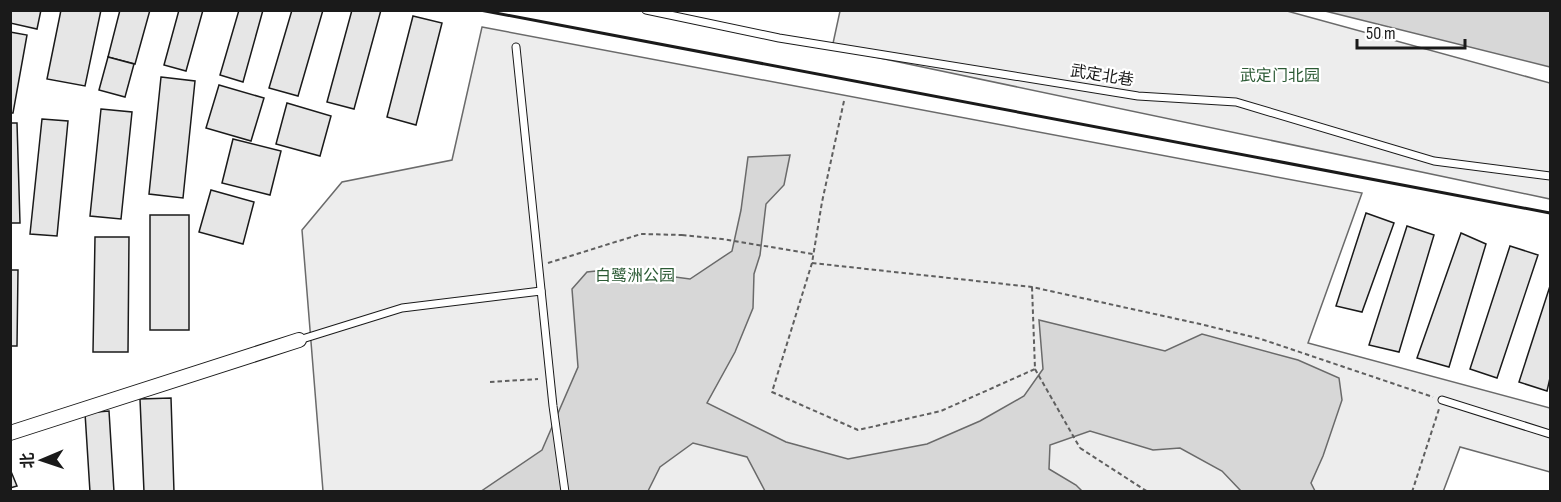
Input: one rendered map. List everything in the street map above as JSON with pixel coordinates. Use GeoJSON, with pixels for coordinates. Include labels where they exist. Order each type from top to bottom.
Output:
{"type":"FeatureCollection","features":[{"type":"Feature","properties":{"kind":"street"},"geometry":{"type":"LineString","coordinates":[[10,433],[299,340]]}},
{"type":"Feature","properties":{"kind":"lane","name":"武定北巷"},"geometry":{"type":"LineString","coordinates":[[646,10],[779,38],[1138,96],[1236,102],[1434,161],[1551,176]]}},
{"type":"Feature","properties":{"kind":"lane"},"geometry":{"type":"LineString","coordinates":[[516,46],[564,492]]}},
{"type":"Feature","properties":{"kind":"lane"},"geometry":{"type":"LineString","coordinates":[[299,340],[402,308],[542,291]]}},
{"type":"Feature","properties":{"kind":"lane"},"geometry":{"type":"LineString","coordinates":[[1442,400],[1551,434]]}},
{"type":"Feature","properties":{"kind":"path"},"geometry":{"type":"LineString","coordinates":[[844,101],[822,202],[812,263],[772,392],[858,430],[941,411],[1035,369]]}},
{"type":"Feature","properties":{"kind":"path"},"geometry":{"type":"LineString","coordinates":[[539,267],[641,234],[680,234],[814,254]]}},
{"type":"Feature","properties":{"kind":"path"},"geometry":{"type":"LineString","coordinates":[[812,263],[1032,287],[1262,339],[1442,400],[1412,492]]}},
{"type":"Feature","properties":{"kind":"path"},"geometry":{"type":"LineString","coordinates":[[1032,287],[1035,369],[1080,448],[1148,492]]}},
{"type":"Feature","properties":{"kind":"path"},"geometry":{"type":"LineString","coordinates":[[490,382],[550,378]]}},
{"type":"Feature","properties":{"kind":"shaded area","name":"武定门北园"},"geometry":{"type":"Polygon","coordinates":[[[840,11],[1287,11],[1550,83],[1550,199],[832,48],[840,11]]]}},
{"type":"Feature","properties":{"kind":"shaded area"},"geometry":{"type":"Polygon","coordinates":[[[1325,11],[1550,11],[1550,67],[1325,11]]]}},
{"type":"Feature","properties":{"kind":"shaded area","name":"白鹭洲公园"},"geometry":{"type":"Polygon","coordinates":[[[482,27],[1362,193],[1308,343],[1550,408],[1550,472],[1460,447],[1443,492],[323,491],[302,230],[342,182],[452,160],[482,27]]]}},
{"type":"Feature","properties":{"kind":"shaded area"},"geometry":{"type":"Polygon","coordinates":[[[790,155],[784,185],[766,204],[760,255],[754,274],[753,308],[735,352],[707,403],[786,442],[848,459],[927,444],[980,421],[1024,396],[1043,369],[1039,320],[1165,351],[1202,334],[1298,360],[1339,378],[1342,400],[1311,483],[1315,491],[1241,491],[1222,471],[1180,448],[1153,450],[1090,431],[1050,445],[1049,469],[1082,491],[765,491],[747,457],[693,443],[660,467],[648,491],[480,492],[542,450],[578,367],[572,289],[587,272],[615,269],[690,279],[732,251],[741,210],[748,157],[790,155]]]}},
{"type":"Feature","properties":{"kind":"building"},"geometry":{"type":"Polygon","coordinates":[[[10,10],[41,10],[37,29],[10,23],[10,10]]]}},
{"type":"Feature","properties":{"kind":"building"},"geometry":{"type":"Polygon","coordinates":[[[61,10],[101,10],[85,86],[47,79],[61,10]]]}},
{"type":"Feature","properties":{"kind":"building"},"geometry":{"type":"Polygon","coordinates":[[[120,10],[150,10],[135,64],[108,57],[120,10]]]}},
{"type":"Feature","properties":{"kind":"building"},"geometry":{"type":"Polygon","coordinates":[[[179,10],[203,10],[186,71],[164,65],[179,10]]]}},
{"type":"Feature","properties":{"kind":"building"},"geometry":{"type":"Polygon","coordinates":[[[239,10],[263,10],[243,82],[220,75],[239,10]]]}},
{"type":"Feature","properties":{"kind":"building"},"geometry":{"type":"Polygon","coordinates":[[[292,10],[323,10],[298,96],[269,88],[292,10]]]}},
{"type":"Feature","properties":{"kind":"building"},"geometry":{"type":"Polygon","coordinates":[[[352,10],[381,10],[354,109],[327,102],[352,10]]]}},
{"type":"Feature","properties":{"kind":"building"},"geometry":{"type":"Polygon","coordinates":[[[413,16],[442,23],[416,125],[387,117],[413,16]]]}},
{"type":"Feature","properties":{"kind":"building"},"geometry":{"type":"Polygon","coordinates":[[[10,32],[27,35],[13,113],[10,113],[10,32]]]}},
{"type":"Feature","properties":{"kind":"building"},"geometry":{"type":"Polygon","coordinates":[[[108,57],[134,64],[125,97],[99,90],[108,57]]]}},
{"type":"Feature","properties":{"kind":"building"},"geometry":{"type":"Polygon","coordinates":[[[161,77],[195,81],[183,198],[149,194],[161,77]]]}},
{"type":"Feature","properties":{"kind":"building"},"geometry":{"type":"Polygon","coordinates":[[[219,85],[264,98],[251,141],[206,128],[219,85]]]}},
{"type":"Feature","properties":{"kind":"building"},"geometry":{"type":"Polygon","coordinates":[[[287,103],[331,116],[320,156],[276,144],[287,103]]]}},
{"type":"Feature","properties":{"kind":"building"},"geometry":{"type":"Polygon","coordinates":[[[101,109],[132,112],[121,219],[90,216],[101,109]]]}},
{"type":"Feature","properties":{"kind":"building"},"geometry":{"type":"Polygon","coordinates":[[[42,119],[68,121],[57,236],[30,234],[42,119]]]}},
{"type":"Feature","properties":{"kind":"building"},"geometry":{"type":"Polygon","coordinates":[[[10,123],[17,123],[20,223],[10,223],[10,123]]]}},
{"type":"Feature","properties":{"kind":"building"},"geometry":{"type":"Polygon","coordinates":[[[233,139],[281,151],[270,195],[222,183],[233,139]]]}},
{"type":"Feature","properties":{"kind":"building"},"geometry":{"type":"Polygon","coordinates":[[[211,190],[254,202],[243,244],[199,232],[211,190]]]}},
{"type":"Feature","properties":{"kind":"building"},"geometry":{"type":"Polygon","coordinates":[[[1366,213],[1394,223],[1362,312],[1336,306],[1366,213]]]}},
{"type":"Feature","properties":{"kind":"building"},"geometry":{"type":"Polygon","coordinates":[[[150,215],[189,215],[189,330],[150,330],[150,215]]]}},
{"type":"Feature","properties":{"kind":"building"},"geometry":{"type":"Polygon","coordinates":[[[1407,226],[1434,235],[1399,352],[1369,345],[1407,226]]]}},
{"type":"Feature","properties":{"kind":"building"},"geometry":{"type":"Polygon","coordinates":[[[1461,233],[1486,244],[1449,367],[1417,358],[1461,233]]]}},
{"type":"Feature","properties":{"kind":"building"},"geometry":{"type":"Polygon","coordinates":[[[95,237],[129,237],[128,352],[93,352],[95,237]]]}},
{"type":"Feature","properties":{"kind":"building"},"geometry":{"type":"Polygon","coordinates":[[[1510,246],[1538,255],[1497,378],[1470,369],[1510,246]]]}},
{"type":"Feature","properties":{"kind":"building"},"geometry":{"type":"Polygon","coordinates":[[[10,270],[18,270],[17,346],[10,346],[10,270]]]}},
{"type":"Feature","properties":{"kind":"building"},"geometry":{"type":"Polygon","coordinates":[[[1550,286],[1550,378],[1547,391],[1519,382],[1550,286]]]}},
{"type":"Feature","properties":{"kind":"building"},"geometry":{"type":"Polygon","coordinates":[[[171,398],[174,492],[144,492],[140,399],[171,398]]]}},
{"type":"Feature","properties":{"kind":"building"},"geometry":{"type":"Polygon","coordinates":[[[109,411],[114,492],[90,492],[85,413],[109,411]]]}},
{"type":"Feature","properties":{"kind":"building"},"geometry":{"type":"Polygon","coordinates":[[[10,469],[17,486],[10,488],[10,469]]]}},
{"type":"Feature","properties":{"kind":"wall"},"geometry":{"type":"LineString","coordinates":[[480,10],[1550,213]]}}]}
